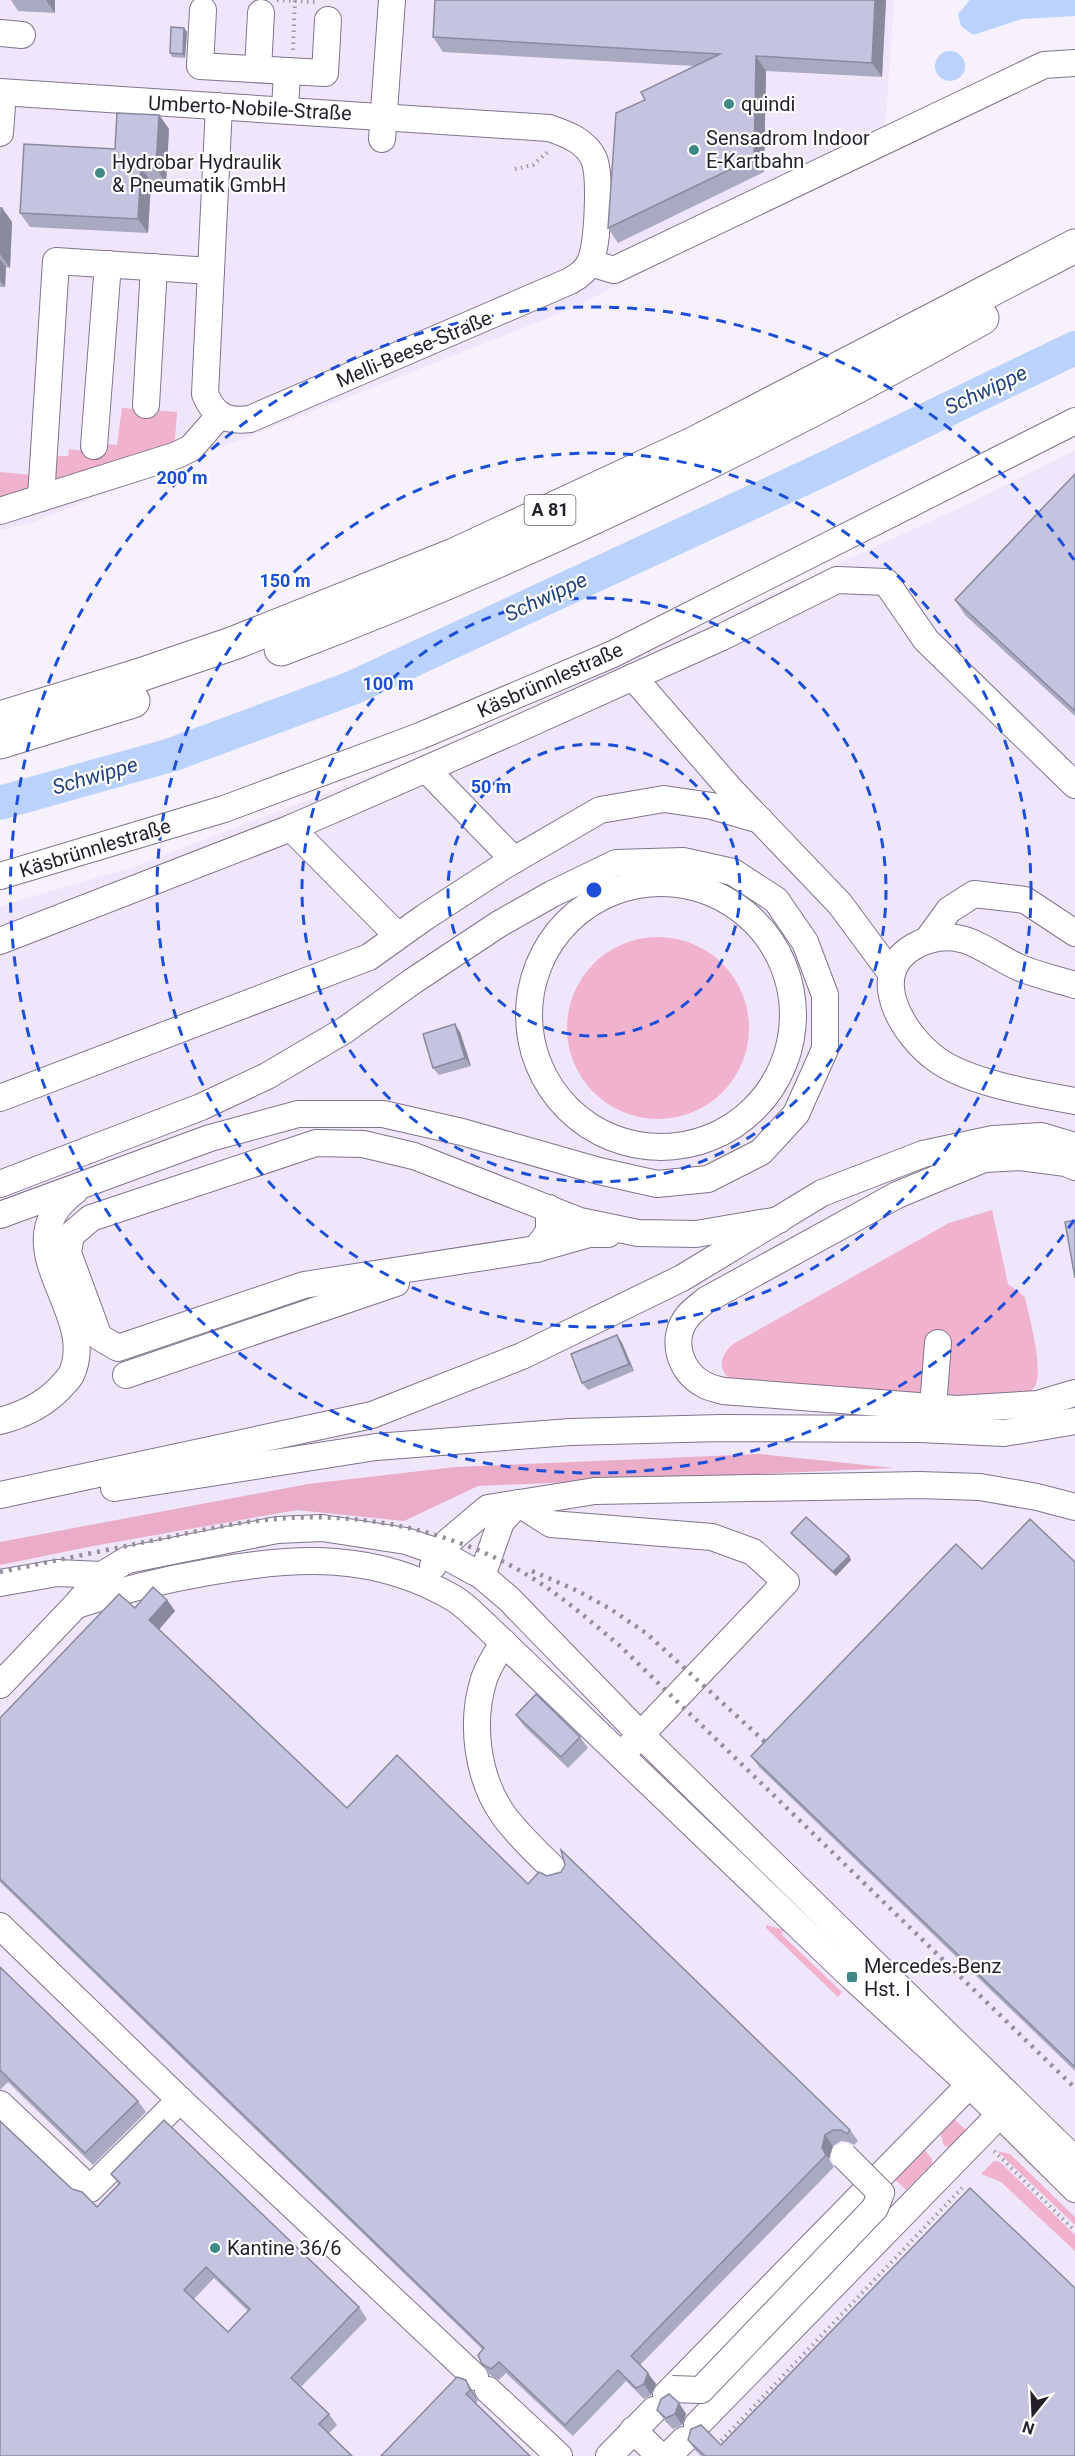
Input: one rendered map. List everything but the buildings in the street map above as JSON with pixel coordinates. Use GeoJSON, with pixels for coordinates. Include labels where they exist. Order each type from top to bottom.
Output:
{"type":"FeatureCollection","features":[{"type":"Feature","properties":{"kind":"highway","name":"A 81"},"geometry":{"type":"LineString","coordinates":[[0,718],[234,643],[454,555],[697,442],[1075,246]]}},
{"type":"Feature","properties":{"kind":"highway","name":"A 81"},"geometry":{"type":"LineString","coordinates":[[0,742],[74,721],[239,665],[476,571],[666,485],[1075,271]]}},
{"type":"Feature","properties":{"kind":"street"},"geometry":{"type":"LineString","coordinates":[[392,0],[383,128],[549,128],[569,134],[585,146],[594,160],[598,178],[594,250],[590,263],[614,270],[1044,65],[1075,63]]}},
{"type":"Feature","properties":{"kind":"street"},"geometry":{"type":"LineString","coordinates":[[258,69],[269,6]]}},
{"type":"Feature","properties":{"kind":"street"},"geometry":{"type":"LineString","coordinates":[[203,10],[200,66],[325,73],[328,20]]}},
{"type":"Feature","properties":{"kind":"street"},"geometry":{"type":"LineString","coordinates":[[285,110],[289,71]]}},
{"type":"Feature","properties":{"kind":"street"},"geometry":{"type":"LineString","coordinates":[[0,133],[1,92]]}},
{"type":"Feature","properties":{"kind":"street","name":"Umberto-Nobile-Straße"},"geometry":{"type":"LineString","coordinates":[[1,92],[285,110],[383,128]]}},
{"type":"Feature","properties":{"kind":"street"},"geometry":{"type":"LineString","coordinates":[[0,511],[177,455],[191,448],[220,415],[211,408],[206,394],[219,106]]}},
{"type":"Feature","properties":{"kind":"street"},"geometry":{"type":"LineString","coordinates":[[41,498],[56,261],[211,271]]}},
{"type":"Feature","properties":{"kind":"street","name":"Melli-Beese-Straße"},"geometry":{"type":"LineString","coordinates":[[220,415],[236,421],[250,419],[570,281],[584,272],[590,263]]}},
{"type":"Feature","properties":{"kind":"street"},"geometry":{"type":"LineString","coordinates":[[94,446],[108,264]]}},
{"type":"Feature","properties":{"kind":"street"},"geometry":{"type":"LineString","coordinates":[[146,405],[154,267]]}},
{"type":"Feature","properties":{"kind":"street","name":"Käsbrünnlestraße"},"geometry":{"type":"LineString","coordinates":[[0,876],[224,810],[420,736],[613,654],[1075,422]]}},
{"type":"Feature","properties":{"kind":"street"},"geometry":{"type":"LineString","coordinates":[[0,941],[291,828],[720,638],[837,580],[886,582],[926,640],[1075,785]]}},
{"type":"Feature","properties":{"kind":"street"},"geometry":{"type":"LineString","coordinates":[[633,677],[760,820],[840,904],[891,973],[895,1010],[908,1034],[936,1060],[975,1078],[1025,1092],[1075,1101]]}},
{"type":"Feature","properties":{"kind":"street"},"geometry":{"type":"LineString","coordinates":[[426,769],[514,860]]}},
{"type":"Feature","properties":{"kind":"street"},"geometry":{"type":"LineString","coordinates":[[0,1098],[369,957],[425,917],[514,860],[600,810],[664,799],[712,806],[760,820]]}},
{"type":"Feature","properties":{"kind":"street"},"geometry":{"type":"LineString","coordinates":[[291,828],[392,930]]}},
{"type":"Feature","properties":{"kind":"street"},"geometry":{"type":"LineString","coordinates":[[0,1184],[201,1107],[267,1076],[345,1030],[413,981],[499,924],[552,894],[616,863],[683,861],[733,872],[776,900],[805,942],[825,995],[825,1049],[796,1114],[761,1152],[708,1179],[657,1184],[462,1132],[383,1114],[298,1113],[210,1138],[0,1215]]}},
{"type":"Feature","properties":{"kind":"street"},"geometry":{"type":"LineString","coordinates":[[574,1116],[613,1139],[657,1148],[702,1142],[742,1122],[773,1089],[791,1047],[794,1003],[783,959],[757,922],[722,897],[682,883],[639,884],[598,898],[564,924],[540,959],[528,1001],[531,1043],[547,1083],[574,1116],[610,1173]]}},
{"type":"Feature","properties":{"kind":"street"},"geometry":{"type":"LineString","coordinates":[[891,973],[902,954],[928,939],[949,910],[974,894],[1025,900],[1075,933]]}},
{"type":"Feature","properties":{"kind":"street"},"geometry":{"type":"LineString","coordinates":[[0,1083],[425,917]]}},
{"type":"Feature","properties":{"kind":"street"},"geometry":{"type":"LineString","coordinates":[[928,939],[962,939],[1020,968],[1075,985]]}},
{"type":"Feature","properties":{"kind":"street"},"geometry":{"type":"LineString","coordinates":[[1020,968],[1050,991],[1075,1002]]}},
{"type":"Feature","properties":{"kind":"street"},"geometry":{"type":"LineString","coordinates":[[0,1495],[372,1415],[522,1356],[682,1278],[822,1193],[923,1154],[993,1139],[1041,1136],[1075,1146]]}},
{"type":"Feature","properties":{"kind":"street"},"geometry":{"type":"LineString","coordinates":[[638,1233],[580,1221],[414,1156],[363,1144],[316,1143],[91,1218],[71,1235],[68,1253],[99,1337],[118,1348],[304,1285],[536,1249],[589,1234],[696,1234],[779,1220]]}},
{"type":"Feature","properties":{"kind":"street"},"geometry":{"type":"LineString","coordinates":[[1075,1167],[1066,1162],[1020,1157],[984,1159],[897,1195],[706,1300],[687,1317],[679,1334],[678,1351],[687,1371],[704,1384],[723,1391],[957,1409],[1038,1404],[1075,1392]]}},
{"type":"Feature","properties":{"kind":"street"},"geometry":{"type":"LineString","coordinates":[[0,1422],[45,1403],[70,1376],[78,1346],[74,1327],[49,1266],[44,1244],[50,1222],[60,1202],[80,1187]]}},
{"type":"Feature","properties":{"kind":"street"},"geometry":{"type":"LineString","coordinates":[[536,1249],[549,1232],[549,1209]]}},
{"type":"Feature","properties":{"kind":"street"},"geometry":{"type":"LineString","coordinates":[[126,1375],[476,1257]]}},
{"type":"Feature","properties":{"kind":"street"},"geometry":{"type":"LineString","coordinates":[[933,1407],[938,1342]]}},
{"type":"Feature","properties":{"kind":"street"},"geometry":{"type":"LineString","coordinates":[[721,1428],[825,1399]]}},
{"type":"Feature","properties":{"kind":"street"},"geometry":{"type":"LineString","coordinates":[[0,1511],[83,1493],[375,1447],[570,1432],[721,1428],[920,1429],[1004,1433],[1075,1421]]}},
{"type":"Feature","properties":{"kind":"street"},"geometry":{"type":"LineString","coordinates":[[0,1477],[19,1473],[185,1457]]}},
{"type":"Feature","properties":{"kind":"street"},"geometry":{"type":"LineString","coordinates":[[426,1584],[438,1552],[488,1508],[594,1491],[919,1485],[980,1487],[1037,1497],[1075,1507]]}},
{"type":"Feature","properties":{"kind":"street"},"geometry":{"type":"LineString","coordinates":[[482,1576],[501,1522],[518,1503]]}},
{"type":"Feature","properties":{"kind":"street"},"geometry":{"type":"LineString","coordinates":[[518,1503],[551,1524],[712,1537],[753,1552],[786,1582],[620,1755]]}},
{"type":"Feature","properties":{"kind":"street"},"geometry":{"type":"LineString","coordinates":[[0,1685],[102,1575],[127,1560],[278,1530],[322,1528],[406,1541],[438,1552],[482,1576],[509,1599],[976,2078],[1007,2107],[1075,2160]]}},
{"type":"Feature","properties":{"kind":"street"},"geometry":{"type":"LineString","coordinates":[[76,1605],[123,1589],[188,1575],[248,1565],[302,1560],[352,1562],[407,1576],[457,1600],[852,1977],[976,2078]]}},
{"type":"Feature","properties":{"kind":"street"},"geometry":{"type":"LineString","coordinates":[[0,1583],[57,1573],[102,1575]]}},
{"type":"Feature","properties":{"kind":"street"},"geometry":{"type":"LineString","coordinates":[[503,1642],[484,1678],[476,1727],[488,1787],[503,1814],[523,1839],[558,1873]]}},
{"type":"Feature","properties":{"kind":"street"},"geometry":{"type":"LineString","coordinates":[[0,1926],[180,2100],[559,2456]]}},
{"type":"Feature","properties":{"kind":"street"},"geometry":{"type":"LineString","coordinates":[[609,2456],[976,2078]]}},
{"type":"Feature","properties":{"kind":"street"},"geometry":{"type":"LineString","coordinates":[[0,2104],[90,2189],[180,2100]]}},
{"type":"Feature","properties":{"kind":"street"},"geometry":{"type":"LineString","coordinates":[[683,2440],[987,2144],[1007,2107]]}},
{"type":"Feature","properties":{"kind":"street"},"geometry":{"type":"LineString","coordinates":[[1007,2107],[1075,2189]]}},
{"type":"Feature","properties":{"kind":"street"},"geometry":{"type":"LineString","coordinates":[[664,2398],[701,2390],[875,2208],[881,2193],[844,2156]]}},
{"type":"Feature","properties":{"kind":"street"},"geometry":{"type":"LineString","coordinates":[[633,2430],[660,2456]]}},
{"type":"Feature","properties":{"kind":"path"},"geometry":{"type":"LineString","coordinates":[[269,6],[295,1],[324,3],[323,13],[328,20]]}},
{"type":"Feature","properties":{"kind":"path"},"geometry":{"type":"LineString","coordinates":[[289,71],[295,1]]}},
{"type":"Feature","properties":{"kind":"path"},"geometry":{"type":"LineString","coordinates":[[515,169],[533,165],[569,134]]}},
{"type":"Feature","properties":{"kind":"path"},"geometry":{"type":"LineString","coordinates":[[987,2144],[988,2161]]}},
{"type":"Feature","properties":{"kind":"path"},"geometry":{"type":"LineString","coordinates":[[987,2144],[1075,2232]]}},
{"type":"Feature","properties":{"kind":"path"},"geometry":{"type":"LineString","coordinates":[[714,2448],[964,2186]]}},
{"type":"Feature","properties":{"kind":"shaded area"},"geometry":{"type":"Polygon","coordinates":[[[0,0],[894,0],[884,147],[573,308],[31,523],[0,530],[0,0]]]}},
{"type":"Feature","properties":{"kind":"shaded area"},"geometry":{"type":"Polygon","coordinates":[[[122,408],[177,412],[174,451],[51,481],[52,456],[68,456],[69,449],[102,453],[103,444],[117,445],[122,408]]]}},
{"type":"Feature","properties":{"kind":"shaded area"},"geometry":{"type":"Polygon","coordinates":[[[1075,450],[1075,2456],[0,2456],[0,906],[130,868],[409,761],[970,503],[1075,450]]]}},
{"type":"Feature","properties":{"kind":"shaded area"},"geometry":{"type":"Polygon","coordinates":[[[0,472],[32,475],[30,496],[0,504],[0,472]]]}},
{"type":"Feature","properties":{"kind":"shaded area"},"geometry":{"type":"Polygon","coordinates":[[[658,937],[693,944],[709,952],[722,964],[734,977],[742,993],[749,1028],[742,1063],[734,1079],[722,1092],[709,1104],[693,1112],[658,1119],[623,1112],[607,1104],[594,1092],[582,1079],[574,1063],[567,1028],[574,993],[582,977],[594,964],[607,952],[623,944],[658,937]]]}},
{"type":"Feature","properties":{"kind":"shaded area"},"geometry":{"type":"Polygon","coordinates":[[[992,1210],[1008,1284],[1025,1297],[1032,1329],[1038,1368],[1035,1386],[1029,1392],[1005,1401],[735,1383],[725,1374],[722,1359],[733,1344],[949,1223],[992,1210]]]}},
{"type":"Feature","properties":{"kind":"shaded area"},"geometry":{"type":"Polygon","coordinates":[[[760,1454],[894,1468],[478,1486],[404,1521],[297,1510],[0,1565],[0,1542],[308,1484],[455,1467],[760,1454]]]}},
{"type":"Feature","properties":{"kind":"shaded area"},"geometry":{"type":"Polygon","coordinates":[[[766,1925],[784,1930],[781,1934],[842,1992],[838,1997],[766,1928],[766,1925]]]}},
{"type":"Feature","properties":{"kind":"shaded area"},"geometry":{"type":"Polygon","coordinates":[[[951,2116],[966,2130],[949,2147],[944,2146],[940,2132],[951,2116]]]}},
{"type":"Feature","properties":{"kind":"shaded area"},"geometry":{"type":"Polygon","coordinates":[[[923,2148],[932,2159],[932,2164],[906,2190],[890,2175],[923,2148]]]}},
{"type":"Feature","properties":{"kind":"shaded area"},"geometry":{"type":"Polygon","coordinates":[[[997,2151],[1010,2154],[1075,2217],[1075,2225],[997,2151]]]}},
{"type":"Feature","properties":{"kind":"shaded area"},"geometry":{"type":"Polygon","coordinates":[[[994,2161],[1000,2162],[1075,2235],[1075,2251],[1001,2182],[981,2174],[994,2161]]]}},
{"type":"Feature","properties":{"kind":"water"},"geometry":{"type":"Polygon","coordinates":[[[970,0],[1075,0],[1075,16],[1022,19],[973,35],[961,26],[958,14],[970,0]]]}},
{"type":"Feature","properties":{"kind":"water"},"geometry":{"type":"Polygon","coordinates":[[[950,51],[961,55],[965,66],[961,77],[950,81],[939,77],[935,66],[939,55],[950,51]]]}},
{"type":"Feature","properties":{"kind":"waterway","name":"Schwippe"},"geometry":{"type":"LineString","coordinates":[[0,803],[171,755],[352,688],[826,468],[1075,348]]}},
{"type":"Feature","properties":{"kind":"railway"},"geometry":{"type":"LineString","coordinates":[[0,1572],[203,1530],[261,1520],[309,1517],[341,1518],[407,1528],[439,1536],[500,1560],[553,1592],[619,1645],[1075,2088]]}},
{"type":"Feature","properties":{"kind":"railway"},"geometry":{"type":"LineString","coordinates":[[532,1571],[578,1591],[646,1633],[775,1751]]}},
{"type":"Feature","properties":{"kind":"place","name":"quindi"},"geometry":{"type":"Point","coordinates":[729,104]}},
{"type":"Feature","properties":{"kind":"place","name":"Sensadrom Indoor E-Kartbahn"},"geometry":{"type":"Point","coordinates":[694,150]}},
{"type":"Feature","properties":{"kind":"place","name":"Hydrobar Hydraulik & Pneumatik GmbH"},"geometry":{"type":"Point","coordinates":[100,173]}},
{"type":"Feature","properties":{"kind":"place","name":"Mercedes-Benz Hst. I"},"geometry":{"type":"Point","coordinates":[852,1977]}},
{"type":"Feature","properties":{"kind":"place","name":"Kantine 36/6"},"geometry":{"type":"Point","coordinates":[215,2248]}}]}
